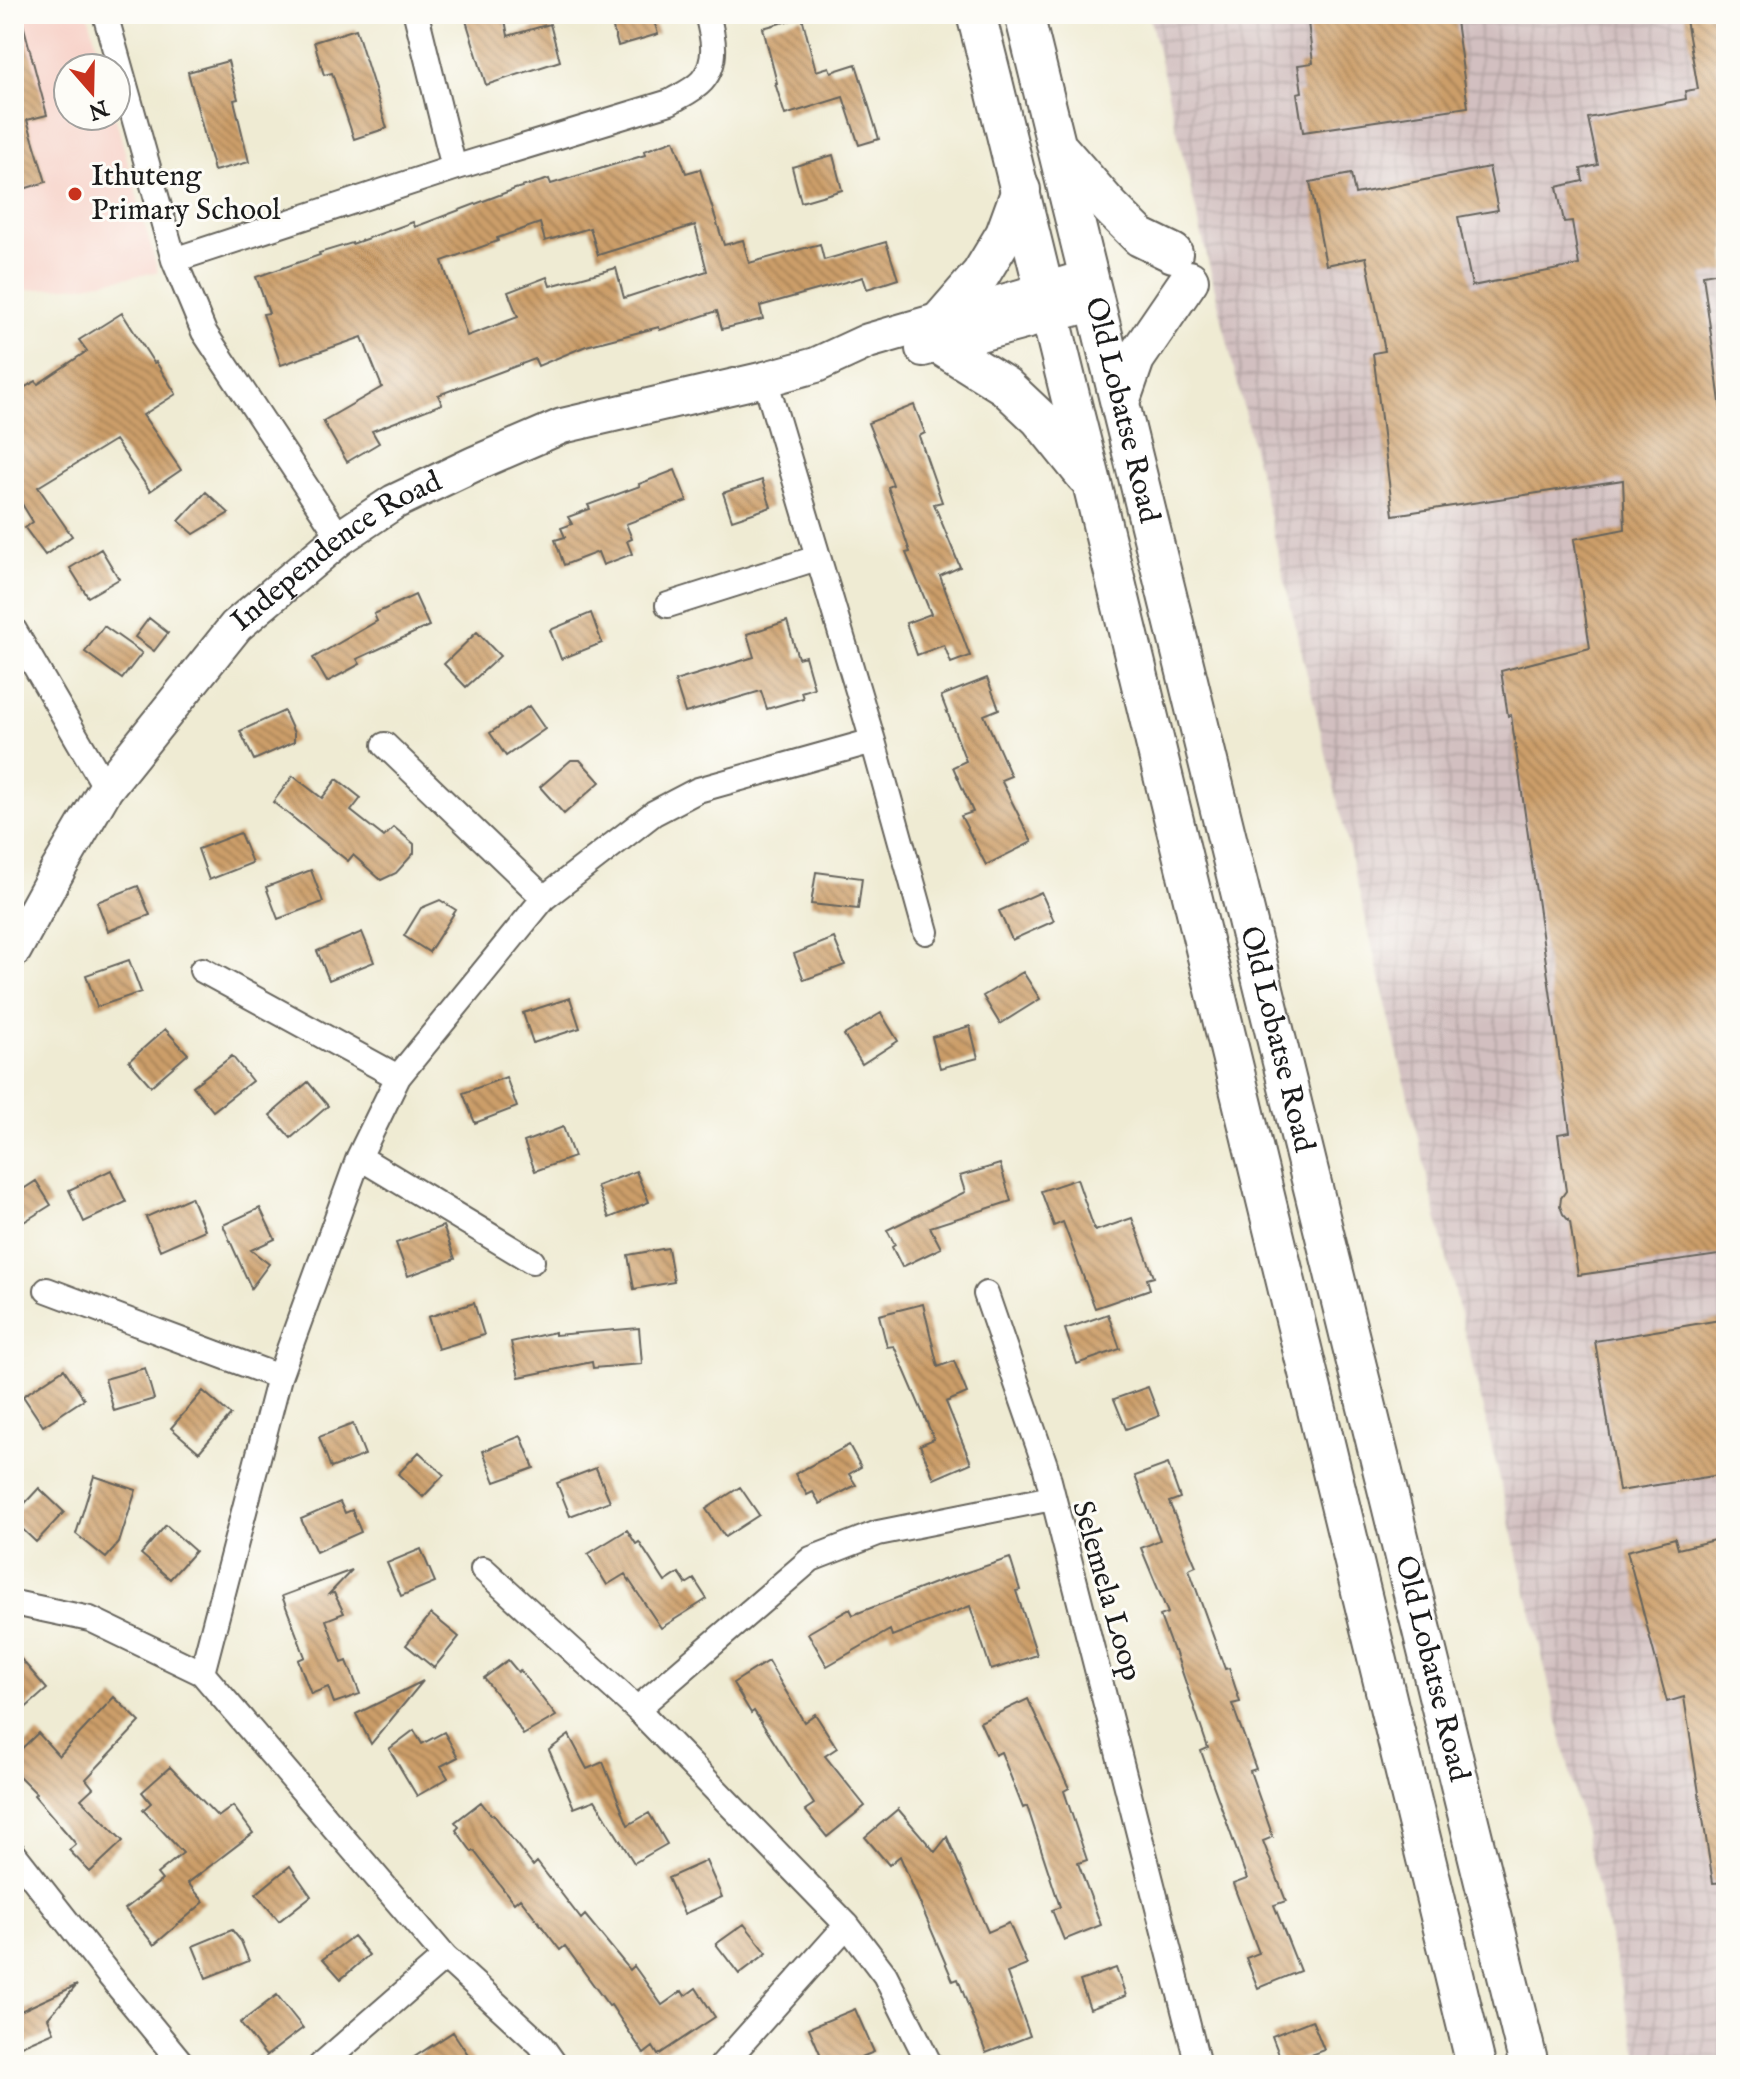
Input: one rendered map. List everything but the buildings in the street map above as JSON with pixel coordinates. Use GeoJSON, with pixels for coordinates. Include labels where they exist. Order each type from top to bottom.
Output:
{"type":"FeatureCollection","features":[{"type":"Feature","properties":{"kind":"main road","name":"Old Lobatse Road"},"geometry":{"type":"LineString","coordinates":[[976,14],[1476,2065]]}},
{"type":"Feature","properties":{"kind":"main road","name":"Old Lobatse Road"},"geometry":{"type":"LineString","coordinates":[[1024,14],[1529,2065]]}},
{"type":"Feature","properties":{"kind":"main road"},"geometry":{"type":"LineString","coordinates":[[1056,146],[1140,237],[1181,267],[1135,359],[1120,402]]}},
{"type":"Feature","properties":{"kind":"main road"},"geometry":{"type":"LineString","coordinates":[[1021,190],[1005,234],[941,333],[1040,419],[1092,483]]}},
{"type":"Feature","properties":{"kind":"street"},"geometry":{"type":"LineString","coordinates":[[105,14],[174,260],[204,332],[340,538]]}},
{"type":"Feature","properties":{"kind":"street"},"geometry":{"type":"LineString","coordinates":[[416,14],[454,168]]}},
{"type":"Feature","properties":{"kind":"street"},"geometry":{"type":"LineString","coordinates":[[174,260],[454,168],[670,102],[701,83],[711,68],[714,41],[707,14]]}},
{"type":"Feature","properties":{"kind":"street","name":"Independence Road"},"geometry":{"type":"LineString","coordinates":[[14,950],[106,788],[236,626],[340,538],[394,502],[562,426],[816,365],[869,359],[941,333],[1092,290]]}},
{"type":"Feature","properties":{"kind":"street"},"geometry":{"type":"LineString","coordinates":[[765,379],[873,741],[926,932]]}},
{"type":"Feature","properties":{"kind":"street"},"geometry":{"type":"LineString","coordinates":[[668,605],[817,558]]}},
{"type":"Feature","properties":{"kind":"street"},"geometry":{"type":"LineString","coordinates":[[14,630],[106,788]]}},
{"type":"Feature","properties":{"kind":"street"},"geometry":{"type":"LineString","coordinates":[[202,1673],[279,1377],[359,1157],[398,1077],[544,898],[654,813],[698,790],[873,741]]}},
{"type":"Feature","properties":{"kind":"street"},"geometry":{"type":"LineString","coordinates":[[385,745],[544,898]]}},
{"type":"Feature","properties":{"kind":"street"},"geometry":{"type":"LineString","coordinates":[[202,970],[398,1077]]}},
{"type":"Feature","properties":{"kind":"street"},"geometry":{"type":"LineString","coordinates":[[359,1157],[532,1261]]}},
{"type":"Feature","properties":{"kind":"street"},"geometry":{"type":"LineString","coordinates":[[47,1290],[279,1377]]}},
{"type":"Feature","properties":{"kind":"street"},"geometry":{"type":"LineString","coordinates":[[986,1294],[1045,1465],[1052,1498]]}},
{"type":"Feature","properties":{"kind":"street","name":"Selemela Loop"},"geometry":{"type":"LineString","coordinates":[[637,1709],[811,1559],[878,1533],[1052,1498],[1198,2065]]}},
{"type":"Feature","properties":{"kind":"street"},"geometry":{"type":"LineString","coordinates":[[483,1569],[637,1709],[847,1925],[885,1975],[930,2065]]}},
{"type":"Feature","properties":{"kind":"street"},"geometry":{"type":"LineString","coordinates":[[14,1603],[90,1619],[202,1673],[445,1957],[540,2044],[555,2065]]}},
{"type":"Feature","properties":{"kind":"street"},"geometry":{"type":"LineString","coordinates":[[14,1854],[183,2065]]}},
{"type":"Feature","properties":{"kind":"street"},"geometry":{"type":"LineString","coordinates":[[722,2065],[847,1925]]}},
{"type":"Feature","properties":{"kind":"street"},"geometry":{"type":"LineString","coordinates":[[321,2065],[445,1957]]}},
{"type":"Feature","properties":{"kind":"shaded area","name":"Ithuteng Primary School"},"geometry":{"type":"Polygon","coordinates":[[[14,14],[88,14],[99,52],[52,52],[52,132],[119,132],[158,272],[79,286],[14,291],[14,14]]]}},
{"type":"Feature","properties":{"kind":"shaded area"},"geometry":{"type":"Polygon","coordinates":[[[1149,14],[1726,14],[1726,2065],[1640,2065],[1149,14]]]}},
{"type":"Feature","properties":{"kind":"place","name":"Ithuteng Primary School"},"geometry":{"type":"Point","coordinates":[75,194]}}]}
